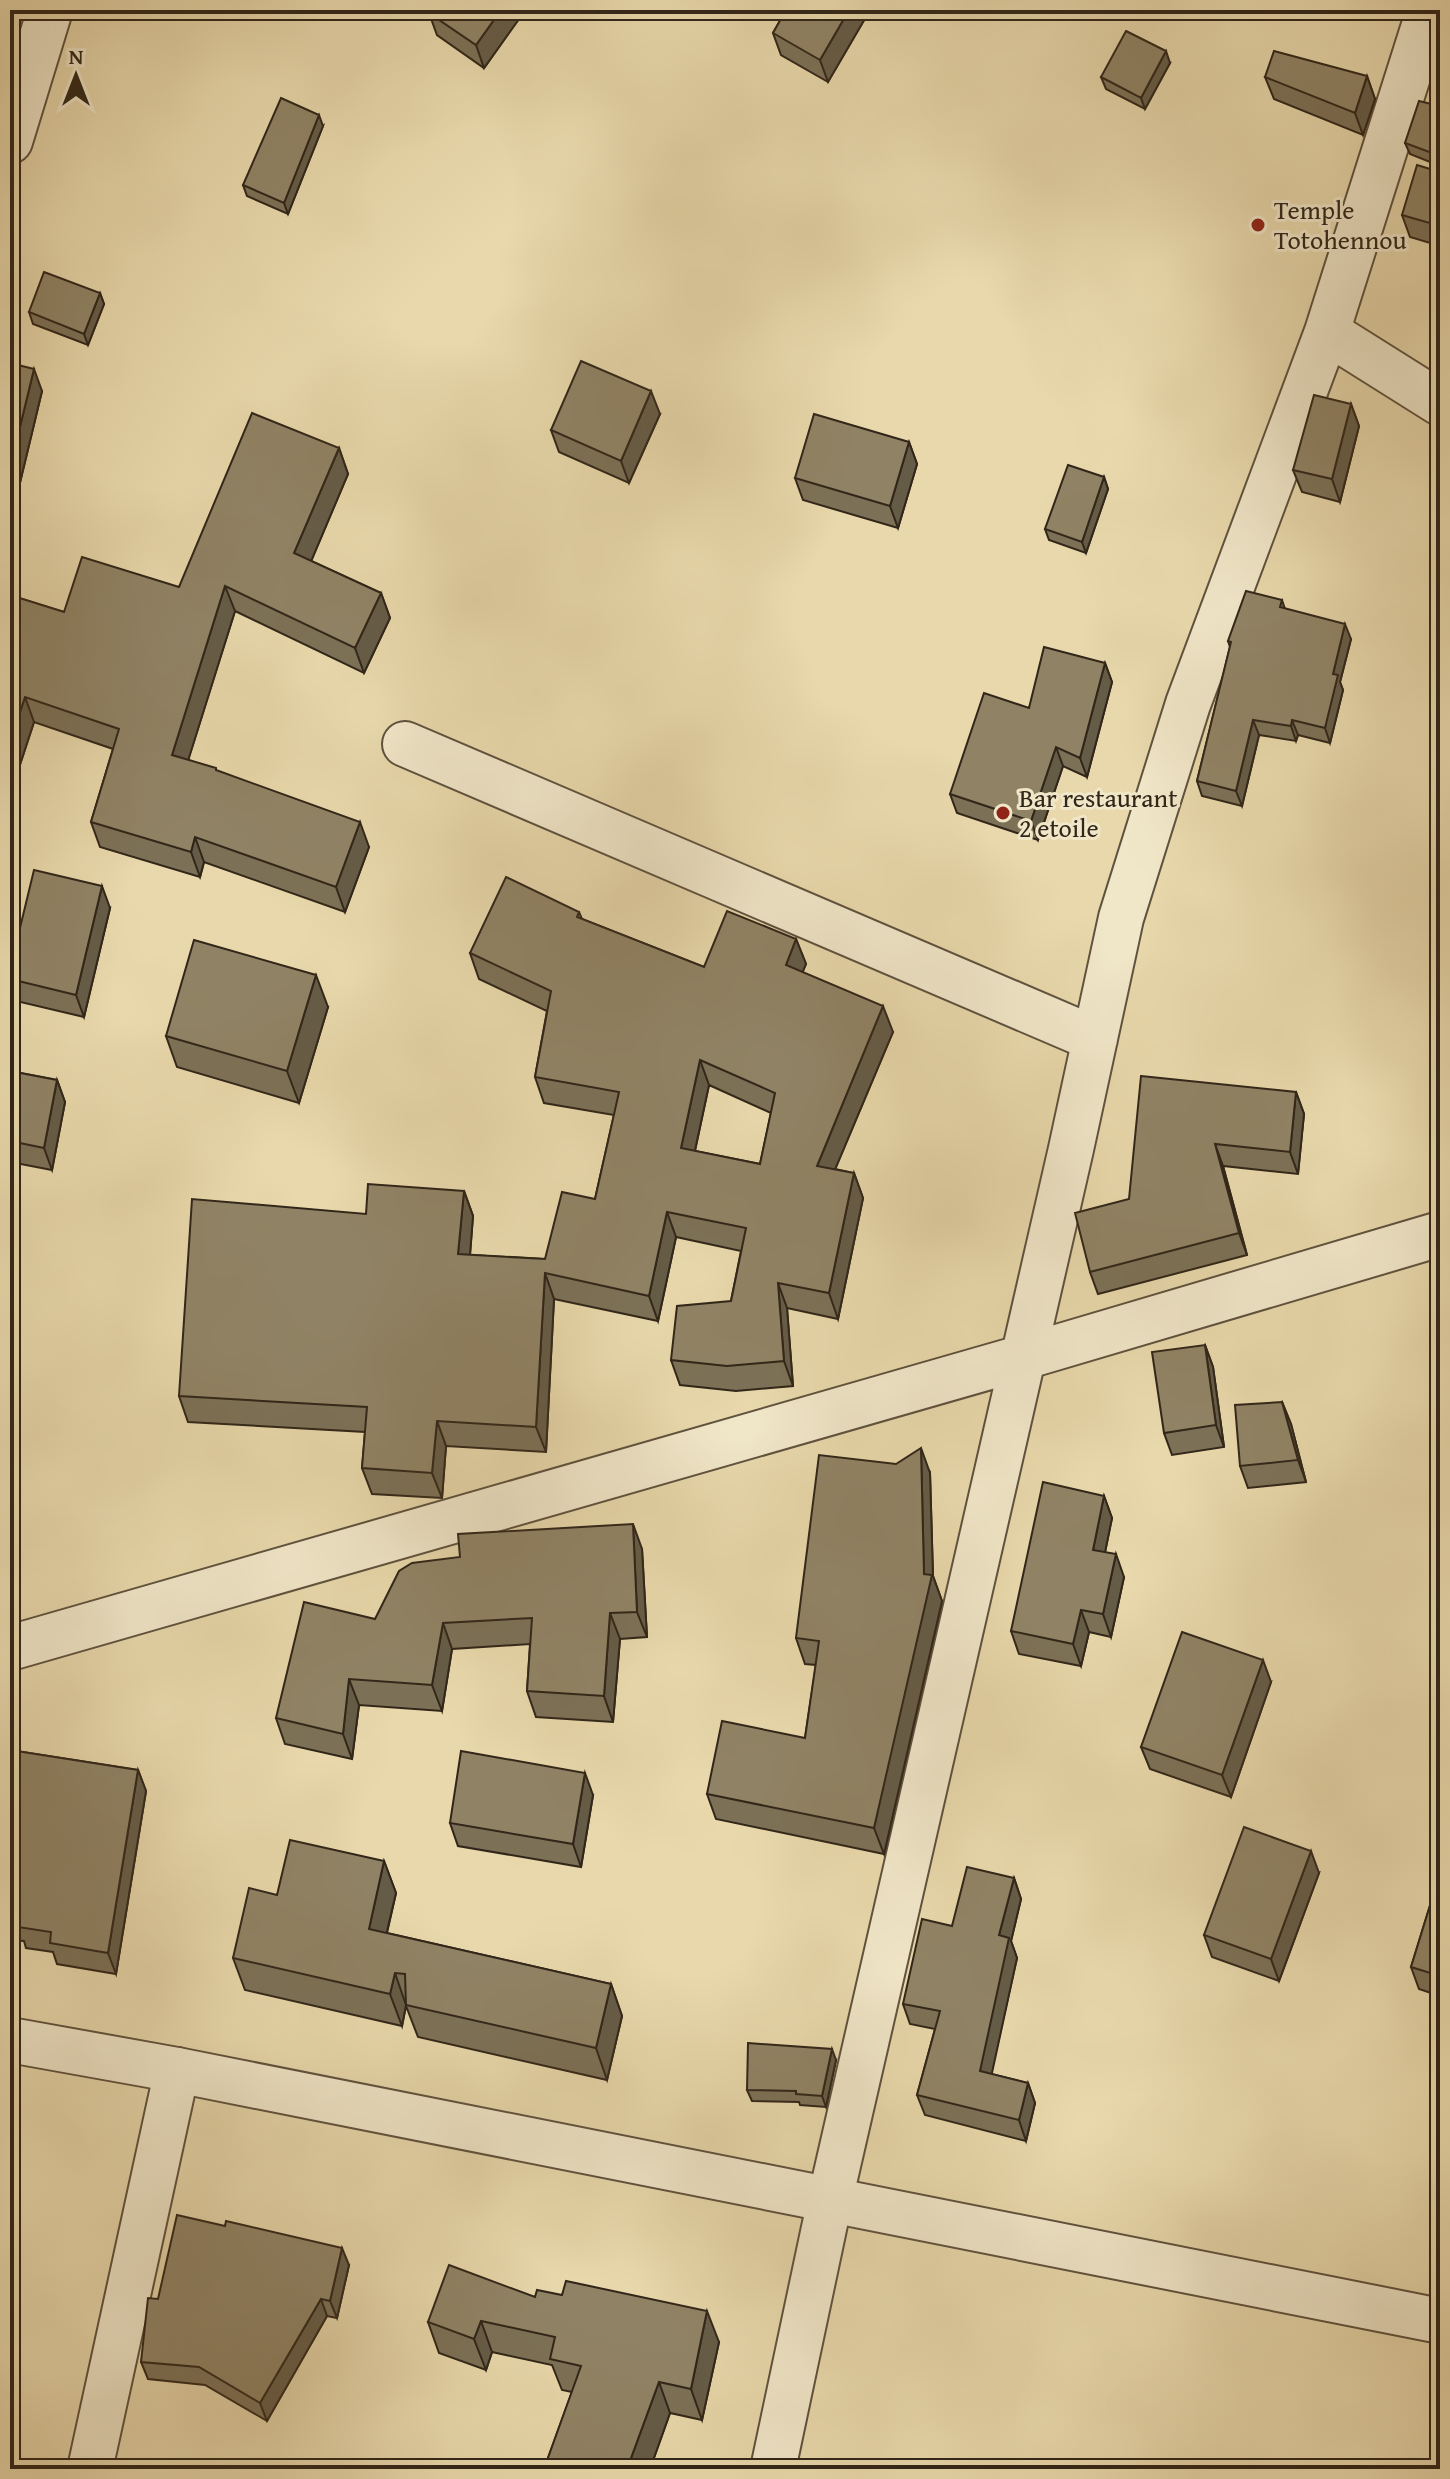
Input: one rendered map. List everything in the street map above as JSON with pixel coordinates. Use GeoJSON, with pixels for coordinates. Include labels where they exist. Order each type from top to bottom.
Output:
{"type":"FeatureCollection","features":[{"type":"Feature","properties":{"kind":"street"},"geometry":{"type":"LineString","coordinates":[[10,141],[50,10]]}},
{"type":"Feature","properties":{"kind":"street"},"geometry":{"type":"LineString","coordinates":[[773,2469],[830,2200],[1024,1357],[1121,918],[1188,704],[1327,332],[1429,10]]}},
{"type":"Feature","properties":{"kind":"street"},"geometry":{"type":"LineString","coordinates":[[1327,332],[1440,403]]}},
{"type":"Feature","properties":{"kind":"street"},"geometry":{"type":"LineString","coordinates":[[405,744],[1095,1039]]}},
{"type":"Feature","properties":{"kind":"street"},"geometry":{"type":"LineString","coordinates":[[10,1648],[1024,1357],[1440,1234]]}},
{"type":"Feature","properties":{"kind":"street"},"geometry":{"type":"LineString","coordinates":[[10,2040],[177,2070],[1440,2321]]}},
{"type":"Feature","properties":{"kind":"street"},"geometry":{"type":"LineString","coordinates":[[90,2469],[177,2070]]}},
{"type":"Feature","properties":{"kind":"building"},"geometry":{"type":"Polygon","coordinates":[[[432,10],[501,10],[476,45],[429,13],[432,10]]]}},
{"type":"Feature","properties":{"kind":"building"},"geometry":{"type":"Polygon","coordinates":[[[786,10],[849,10],[820,60],[773,33],[786,10]]]}},
{"type":"Feature","properties":{"kind":"building"},"geometry":{"type":"Polygon","coordinates":[[[1126,31],[1166,51],[1141,98],[1101,77],[1126,31]]]}},
{"type":"Feature","properties":{"kind":"building"},"geometry":{"type":"Polygon","coordinates":[[[1274,51],[1367,76],[1355,113],[1265,77],[1274,51]]]}},
{"type":"Feature","properties":{"kind":"building"},"geometry":{"type":"Polygon","coordinates":[[[281,98],[319,115],[284,203],[243,185],[281,98]]]}},
{"type":"Feature","properties":{"kind":"building"},"geometry":{"type":"Polygon","coordinates":[[[1419,101],[1440,106],[1440,156],[1405,143],[1419,101]]]}},
{"type":"Feature","properties":{"kind":"building"},"geometry":{"type":"Polygon","coordinates":[[[1417,165],[1440,172],[1440,226],[1402,215],[1417,165]]]}},
{"type":"Feature","properties":{"kind":"building"},"geometry":{"type":"Polygon","coordinates":[[[44,272],[100,293],[84,334],[29,312],[44,272]]]}},
{"type":"Feature","properties":{"kind":"building"},"geometry":{"type":"Polygon","coordinates":[[[581,361],[651,391],[621,461],[551,430],[581,361]]]}},
{"type":"Feature","properties":{"kind":"building"},"geometry":{"type":"Polygon","coordinates":[[[10,363],[34,369],[10,468],[10,363]]]}},
{"type":"Feature","properties":{"kind":"building"},"geometry":{"type":"Polygon","coordinates":[[[1314,395],[1351,404],[1332,479],[1293,470],[1314,395]]]}},
{"type":"Feature","properties":{"kind":"building"},"geometry":{"type":"Polygon","coordinates":[[[252,413],[339,448],[294,553],[381,593],[355,648],[225,586],[172,755],[216,768],[360,822],[336,887],[195,837],[191,852],[91,822],[119,729],[25,697],[10,742],[10,595],[64,612],[82,557],[179,587],[252,413]]]}},
{"type":"Feature","properties":{"kind":"building"},"geometry":{"type":"Polygon","coordinates":[[[814,414],[909,442],[890,506],[795,478],[814,414]]]}},
{"type":"Feature","properties":{"kind":"building"},"geometry":{"type":"Polygon","coordinates":[[[1068,465],[1104,477],[1082,542],[1045,529],[1068,465]]]}},
{"type":"Feature","properties":{"kind":"building"},"geometry":{"type":"Polygon","coordinates":[[[1246,591],[1282,600],[1280,607],[1345,624],[1333,674],[1338,675],[1325,728],[1292,720],[1291,726],[1253,720],[1236,791],[1197,781],[1231,642],[1228,641],[1246,591]]]}},
{"type":"Feature","properties":{"kind":"building"},"geometry":{"type":"Polygon","coordinates":[[[1044,647],[1105,663],[1080,758],[1056,747],[1031,821],[950,794],[984,693],[1029,708],[1044,647]]]}},
{"type":"Feature","properties":{"kind":"building"},"geometry":{"type":"Polygon","coordinates":[[[34,870],[102,886],[76,995],[10,979],[34,870]]]}},
{"type":"Feature","properties":{"kind":"building"},"geometry":{"type":"Polygon","coordinates":[[[506,877],[579,912],[577,917],[704,967],[727,911],[796,939],[786,965],[883,1006],[817,1166],[854,1173],[829,1293],[778,1283],[784,1361],[727,1366],[671,1360],[677,1306],[731,1301],[746,1228],[667,1212],[649,1296],[545,1273],[536,1427],[437,1421],[432,1473],[362,1468],[367,1407],[179,1396],[192,1199],[366,1214],[368,1184],[464,1191],[458,1254],[545,1259],[562,1192],[595,1199],[619,1092],[535,1077],[551,991],[470,953],[506,877]],[[700,1060],[681,1148],[760,1164],[775,1093],[700,1060]]]}},
{"type":"Feature","properties":{"kind":"building"},"geometry":{"type":"Polygon","coordinates":[[[194,940],[316,975],[287,1071],[166,1036],[194,940]]]}},
{"type":"Feature","properties":{"kind":"building"},"geometry":{"type":"Polygon","coordinates":[[[10,1071],[57,1080],[44,1148],[10,1141],[10,1071]]]}},
{"type":"Feature","properties":{"kind":"building"},"geometry":{"type":"Polygon","coordinates":[[[1141,1076],[1296,1092],[1290,1152],[1215,1144],[1239,1233],[1090,1272],[1075,1213],[1129,1199],[1141,1076]]]}},
{"type":"Feature","properties":{"kind":"building"},"geometry":{"type":"Polygon","coordinates":[[[1205,1345],[1216,1425],[1164,1433],[1152,1352],[1205,1345]]]}},
{"type":"Feature","properties":{"kind":"building"},"geometry":{"type":"Polygon","coordinates":[[[1282,1402],[1298,1460],[1240,1466],[1235,1405],[1282,1402]]]}},
{"type":"Feature","properties":{"kind":"building"},"geometry":{"type":"Polygon","coordinates":[[[921,1448],[924,1574],[932,1575],[874,1828],[707,1794],[722,1721],[805,1738],[819,1641],[796,1638],[819,1455],[896,1464],[921,1448]]]}},
{"type":"Feature","properties":{"kind":"building"},"geometry":{"type":"Polygon","coordinates":[[[1043,1482],[1104,1496],[1093,1550],[1116,1554],[1103,1614],[1081,1610],[1073,1644],[1011,1631],[1043,1482]]]}},
{"type":"Feature","properties":{"kind":"building"},"geometry":{"type":"Polygon","coordinates":[[[633,1524],[637,1612],[610,1613],[604,1696],[527,1691],[532,1618],[443,1623],[432,1685],[349,1679],[343,1734],[276,1718],[304,1602],[375,1619],[399,1571],[412,1563],[460,1557],[458,1534],[633,1524]]]}},
{"type":"Feature","properties":{"kind":"building"},"geometry":{"type":"Polygon","coordinates":[[[1182,1632],[1263,1660],[1222,1775],[1141,1747],[1182,1632]]]}},
{"type":"Feature","properties":{"kind":"building"},"geometry":{"type":"Polygon","coordinates":[[[10,1750],[138,1770],[108,1953],[50,1943],[51,1932],[18,1927],[19,1920],[10,1920],[10,1750]]]}},
{"type":"Feature","properties":{"kind":"building"},"geometry":{"type":"Polygon","coordinates":[[[461,1751],[585,1773],[573,1844],[450,1823],[461,1751]]]}},
{"type":"Feature","properties":{"kind":"building"},"geometry":{"type":"Polygon","coordinates":[[[1244,1827],[1311,1851],[1271,1959],[1204,1935],[1244,1827]]]}},
{"type":"Feature","properties":{"kind":"building"},"geometry":{"type":"Polygon","coordinates":[[[290,1840],[384,1861],[369,1929],[611,1984],[596,2048],[406,2005],[405,1974],[395,1973],[390,1994],[233,1958],[249,1888],[277,1895],[290,1840]]]}},
{"type":"Feature","properties":{"kind":"building"},"geometry":{"type":"Polygon","coordinates":[[[967,1867],[1014,1878],[999,1935],[1009,1938],[980,2071],[1028,2083],[1019,2120],[917,2095],[940,2011],[903,2004],[922,1919],[952,1926],[967,1867]]]}},
{"type":"Feature","properties":{"kind":"building"},"geometry":{"type":"Polygon","coordinates":[[[1440,1873],[1440,1976],[1411,1967],[1440,1873]]]}},
{"type":"Feature","properties":{"kind":"building"},"geometry":{"type":"Polygon","coordinates":[[[748,2043],[832,2049],[822,2096],[796,2094],[796,2091],[747,2090],[748,2043]]]}},
{"type":"Feature","properties":{"kind":"building"},"geometry":{"type":"Polygon","coordinates":[[[177,2215],[225,2226],[226,2221],[342,2248],[330,2301],[321,2299],[260,2403],[199,2367],[141,2362],[148,2298],[158,2299],[177,2215]]]}},
{"type":"Feature","properties":{"kind":"building"},"geometry":{"type":"Polygon","coordinates":[[[449,2265],[535,2297],[537,2290],[562,2295],[566,2281],[707,2311],[691,2389],[659,2382],[627,2469],[544,2469],[581,2366],[550,2359],[555,2337],[481,2321],[474,2339],[428,2322],[449,2265]]]}},
{"type":"Feature","properties":{"kind":"place","name":"Temple Totohennou"},"geometry":{"type":"Point","coordinates":[1258,225]}},
{"type":"Feature","properties":{"kind":"place","name":"Bar restaurant 2 etoile"},"geometry":{"type":"Point","coordinates":[1003,813]}}]}
